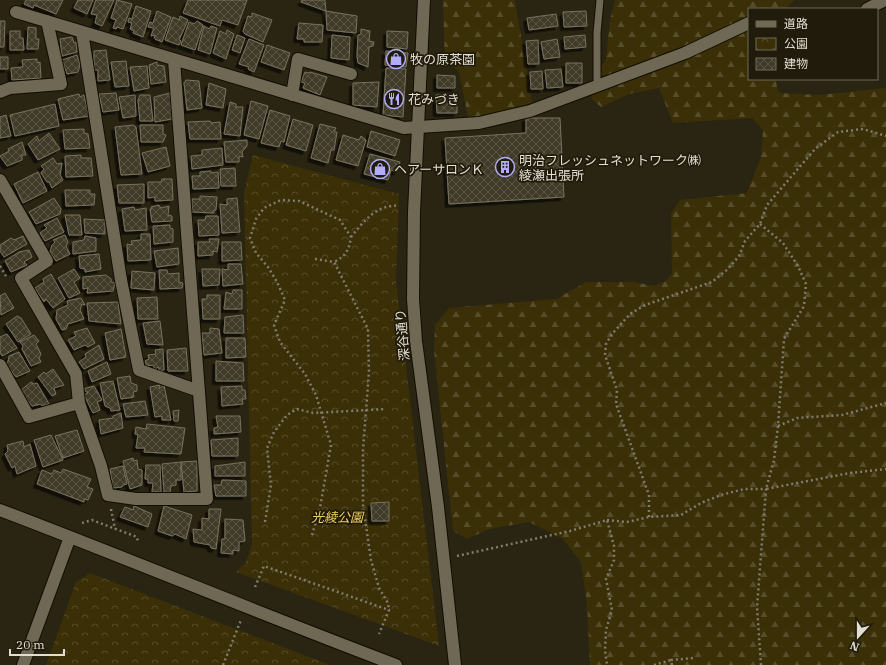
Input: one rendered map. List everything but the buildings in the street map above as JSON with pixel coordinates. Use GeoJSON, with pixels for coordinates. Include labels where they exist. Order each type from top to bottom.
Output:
{"type":"FeatureCollection","features":[{"type":"Feature","properties":{"kind":"street","name":"深谷通り"},"geometry":{"type":"LineString","coordinates":[[424,0],[414,212],[413,298],[416,341],[444,557],[455,665]]}},
{"type":"Feature","properties":{"kind":"street"},"geometry":{"type":"LineString","coordinates":[[869,8],[885,0]]}},
{"type":"Feature","properties":{"kind":"street"},"geometry":{"type":"LineString","coordinates":[[16,12],[404,128],[419,128],[486,121],[530,111],[685,53],[748,23]]}},
{"type":"Feature","properties":{"kind":"street"},"geometry":{"type":"LineString","coordinates":[[0,92],[10,88],[61,84],[47,21]]}},
{"type":"Feature","properties":{"kind":"street"},"geometry":{"type":"LineString","coordinates":[[82,32],[121,280],[139,370],[199,390]]}},
{"type":"Feature","properties":{"kind":"street"},"geometry":{"type":"LineString","coordinates":[[0,180],[47,261],[21,278],[76,374],[79,402],[101,466],[108,495],[136,499],[207,499],[174,60]]}},
{"type":"Feature","properties":{"kind":"street"},"geometry":{"type":"LineString","coordinates":[[292,95],[298,60],[351,74]]}},
{"type":"Feature","properties":{"kind":"street"},"geometry":{"type":"LineString","coordinates":[[0,365],[29,418],[79,402]]}},
{"type":"Feature","properties":{"kind":"street"},"geometry":{"type":"LineString","coordinates":[[0,510],[396,665]]}},
{"type":"Feature","properties":{"kind":"street"},"geometry":{"type":"LineString","coordinates":[[23,665],[70,537]]}},
{"type":"Feature","properties":{"kind":"lane"},"geometry":{"type":"LineString","coordinates":[[597,85],[597,33],[600,0]]}},
{"type":"Feature","properties":{"kind":"path"},"geometry":{"type":"LineString","coordinates":[[649,517],[650,496],[616,404],[617,390],[605,355],[606,344],[612,334],[630,314],[645,305],[712,282],[728,269],[740,256],[745,241],[760,224],[767,205],[815,149],[838,132],[863,129],[886,136]]}},
{"type":"Feature","properties":{"kind":"path"},"geometry":{"type":"LineString","coordinates":[[312,535],[320,508],[331,446],[316,395],[305,374],[280,342],[274,325],[285,300],[268,266],[256,253],[250,238],[256,219],[264,208],[280,200],[299,202],[340,220],[351,237]]}},
{"type":"Feature","properties":{"kind":"path"},"geometry":{"type":"LineString","coordinates":[[315,259],[334,262],[343,257],[349,248],[351,237],[365,220],[389,205],[399,206]]}},
{"type":"Feature","properties":{"kind":"path"},"geometry":{"type":"LineString","coordinates":[[760,224],[783,243],[798,266],[806,284],[804,306],[784,340],[774,460],[766,489],[757,607],[761,665]]}},
{"type":"Feature","properties":{"kind":"path"},"geometry":{"type":"LineString","coordinates":[[334,262],[368,329],[369,371],[363,450],[363,505],[371,560],[379,588],[388,603],[388,610],[379,634]]}},
{"type":"Feature","properties":{"kind":"path"},"geometry":{"type":"LineString","coordinates":[[778,426],[797,418],[842,415],[886,403]]}},
{"type":"Feature","properties":{"kind":"path"},"geometry":{"type":"LineString","coordinates":[[265,522],[271,485],[267,448],[274,432],[287,415],[297,410],[314,413],[386,409]]}},
{"type":"Feature","properties":{"kind":"path"},"geometry":{"type":"LineString","coordinates":[[444,557],[570,531],[607,520],[627,522],[649,517],[681,515],[700,503],[744,489],[766,489],[850,473],[886,469]]}},
{"type":"Feature","properties":{"kind":"path"},"geometry":{"type":"LineString","coordinates":[[82,523],[92,520],[109,526],[137,537],[138,543]]}},
{"type":"Feature","properties":{"kind":"path"},"geometry":{"type":"LineString","coordinates":[[607,520],[614,546],[614,560],[606,579],[612,610],[606,630],[605,650],[607,665]]}},
{"type":"Feature","properties":{"kind":"path"},"geometry":{"type":"LineString","coordinates":[[255,587],[264,566],[388,610]]}},
{"type":"Feature","properties":{"kind":"path"},"geometry":{"type":"LineString","coordinates":[[223,665],[242,619]]}},
{"type":"Feature","properties":{"kind":"path"},"geometry":{"type":"LineString","coordinates":[[654,665],[671,660],[694,658]]}},
{"type":"Feature","properties":{"kind":"path"},"geometry":{"type":"LineString","coordinates":[[671,660],[672,665]]}},
{"type":"Feature","properties":{"kind":"green space"},"geometry":{"type":"Polygon","coordinates":[[[443,0],[515,0],[532,103],[479,117],[468,117],[459,72],[453,66],[445,66],[443,0]]]}},
{"type":"Feature","properties":{"kind":"green space"},"geometry":{"type":"Polygon","coordinates":[[[615,0],[794,0],[787,8],[748,8],[748,80],[776,80],[777,88],[780,93],[820,95],[886,88],[886,665],[590,665],[587,604],[581,562],[563,539],[529,522],[489,529],[467,539],[453,531],[434,350],[435,325],[449,308],[556,299],[586,282],[634,282],[654,286],[666,281],[672,273],[671,214],[680,200],[747,193],[761,157],[763,130],[752,118],[673,123],[659,88],[629,94],[601,107],[592,99],[592,83],[606,59],[610,20],[615,0]]]}},
{"type":"Feature","properties":{"kind":"green space","name":"光綾公園"},"geometry":{"type":"Polygon","coordinates":[[[253,155],[399,194],[396,281],[439,646],[236,572],[246,562],[252,545],[244,193],[253,155]]]}},
{"type":"Feature","properties":{"kind":"green space"},"geometry":{"type":"Polygon","coordinates":[[[90,573],[330,665],[46,665],[76,582],[90,573]]]}},
{"type":"Feature","properties":{"kind":"place","name":"牧の原茶園"},"geometry":{"type":"Point","coordinates":[396,59]}},
{"type":"Feature","properties":{"kind":"place","name":"花みづき"},"geometry":{"type":"Point","coordinates":[394,99]}},
{"type":"Feature","properties":{"kind":"place","name":"明治フレッシュネットワーク㈱ 綾瀬出張所"},"geometry":{"type":"Point","coordinates":[505,167]}},
{"type":"Feature","properties":{"kind":"place","name":"ヘアーサロンＫ"},"geometry":{"type":"Point","coordinates":[380,169]}}]}
